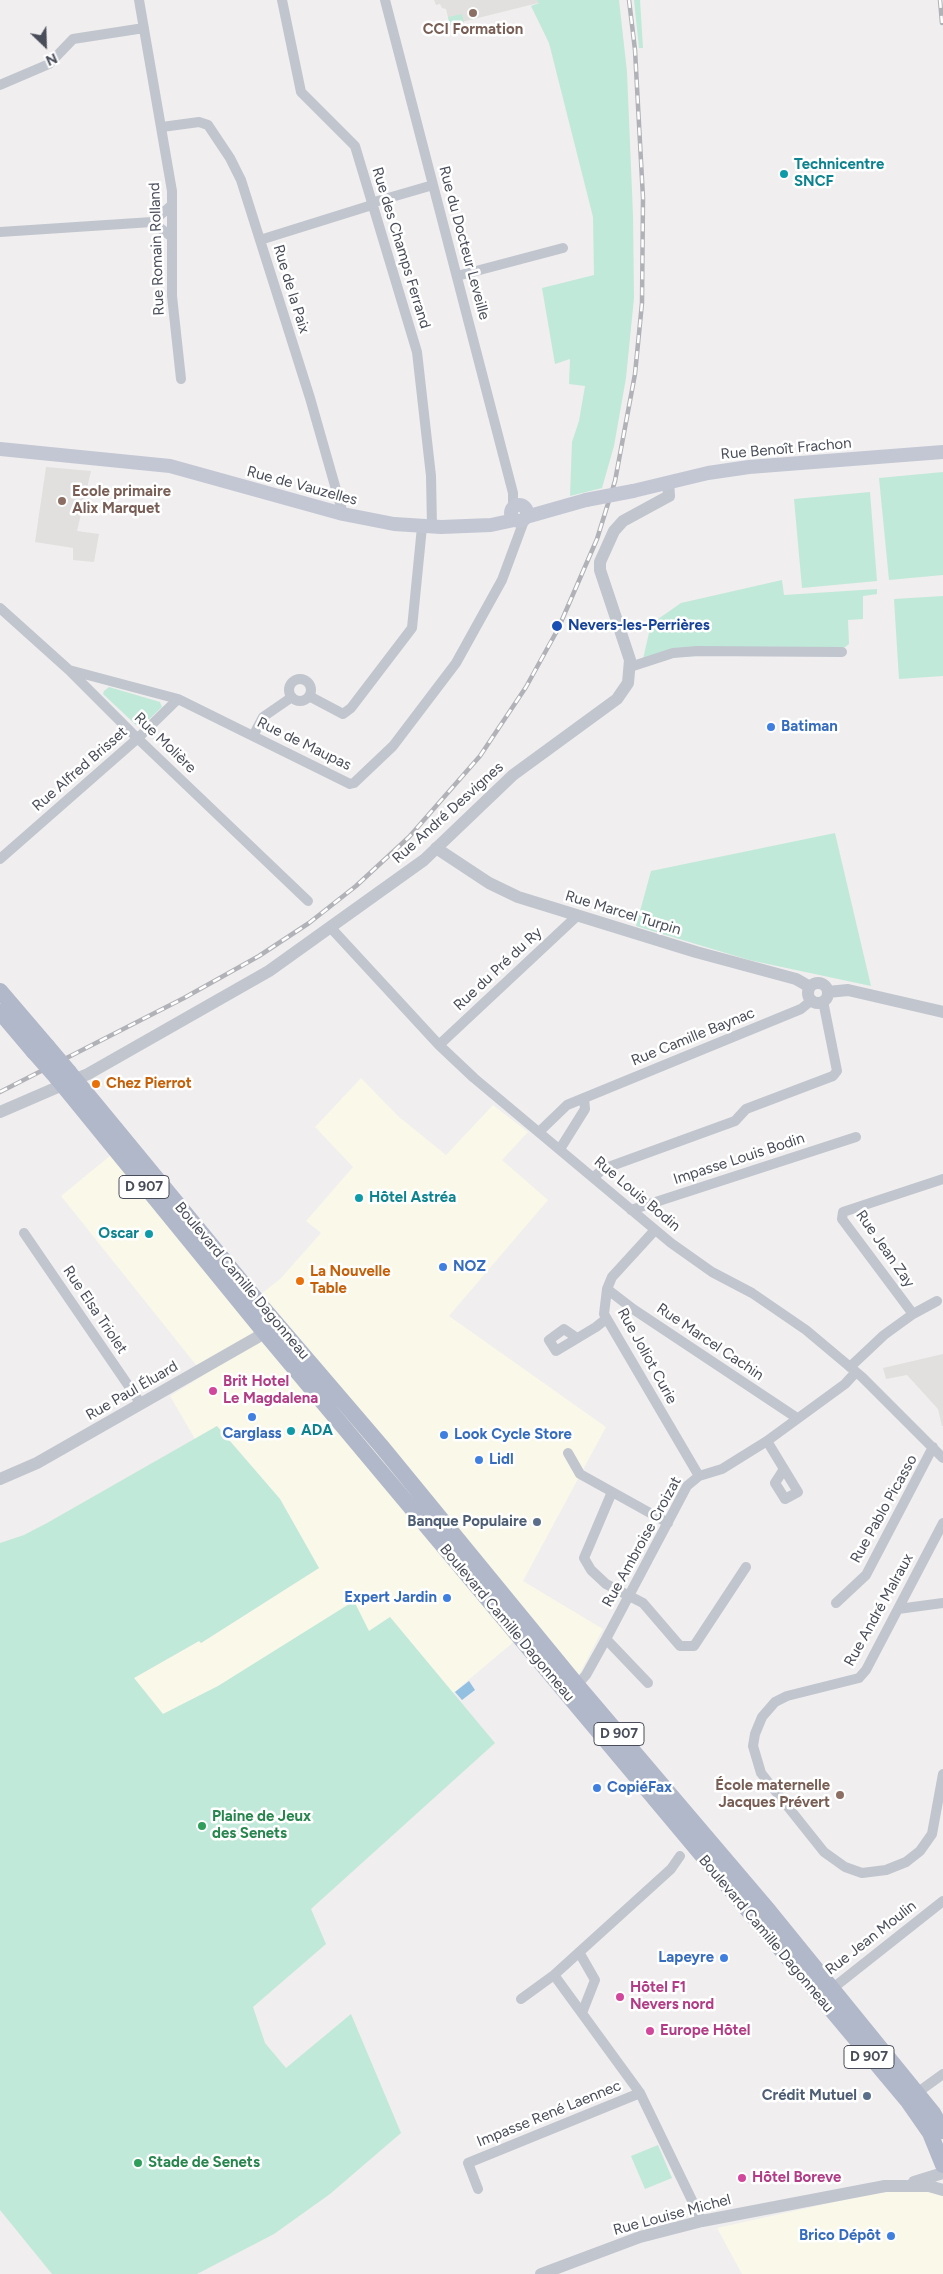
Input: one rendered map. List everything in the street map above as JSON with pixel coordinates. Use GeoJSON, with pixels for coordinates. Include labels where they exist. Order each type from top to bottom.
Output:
{"type":"FeatureCollection","features":[{"type":"Feature","properties":{"kind":"main road","name":"Rue de Vauzelles"},"geometry":{"type":"LineString","coordinates":[[0,449],[170,466],[342,514],[394,524],[427,527],[478,525],[519,516]]}},
{"type":"Feature","properties":{"kind":"main road","name":"Rue Benoît Frachon"},"geometry":{"type":"LineString","coordinates":[[519,516],[668,482],[749,467],[943,452]]}},
{"type":"Feature","properties":{"kind":"main road","name":"D 907"},"geometry":{"type":"LineString","coordinates":[[2,998],[15,1030],[40,1049]]}},
{"type":"Feature","properties":{"kind":"main road","name":"D 907"},"geometry":{"type":"LineString","coordinates":[[2,998],[40,1049],[66,1079]]}},
{"type":"Feature","properties":{"kind":"main road","name":"Boulevard Camille Dagonneau"},"geometry":{"type":"LineString","coordinates":[[66,1079],[270,1328],[912,2097],[943,2165]]}},
{"type":"Feature","properties":{"kind":"main road","name":"Boulevard Camille Dagonneau"},"geometry":{"type":"LineString","coordinates":[[270,1328],[388,1455],[578,1685],[826,1993]]}},
{"type":"Feature","properties":{"kind":"main road","name":"Boulevard Camille Dagonneau"},"geometry":{"type":"LineString","coordinates":[[912,2097],[933,2113],[943,2132]]}},
{"type":"Feature","properties":{"kind":"main road"},"geometry":{"type":"LineString","coordinates":[[943,2174],[943,2181]]}},
{"type":"Feature","properties":{"kind":"street","name":"Rue Romain Rolland"},"geometry":{"type":"LineString","coordinates":[[139,0],[162,127],[172,205],[172,296],[181,379]]}},
{"type":"Feature","properties":{"kind":"street","name":"Rue des Champs Ferrand"},"geometry":{"type":"LineString","coordinates":[[282,0],[301,92],[355,146],[417,352],[431,476],[427,527],[412,628],[351,708],[343,714],[309,696]]}},
{"type":"Feature","properties":{"kind":"street","name":"Rue du Docteur Leveille"},"geometry":{"type":"LineString","coordinates":[[385,0],[519,516]]}},
{"type":"Feature","properties":{"kind":"street"},"geometry":{"type":"LineString","coordinates":[[0,85],[48,64],[73,39],[144,28]]}},
{"type":"Feature","properties":{"kind":"street","name":"Rue de la Paix"},"geometry":{"type":"LineString","coordinates":[[162,127],[199,122],[208,125],[230,158],[241,180],[310,398],[342,514]]}},
{"type":"Feature","properties":{"kind":"street"},"geometry":{"type":"LineString","coordinates":[[260,240],[433,185]]}},
{"type":"Feature","properties":{"kind":"street"},"geometry":{"type":"LineString","coordinates":[[0,232],[152,222],[172,205]]}},
{"type":"Feature","properties":{"kind":"street"},"geometry":{"type":"LineString","coordinates":[[152,222],[172,238]]}},
{"type":"Feature","properties":{"kind":"street"},"geometry":{"type":"LineString","coordinates":[[457,276],[563,248]]}},
{"type":"Feature","properties":{"kind":"street","name":"Rue André Desvignes"},"geometry":{"type":"LineString","coordinates":[[0,1112],[269,971],[331,928],[436,848],[513,775],[617,699],[628,683],[630,660],[600,570],[600,562],[614,531],[622,521],[669,496],[668,482]]}},
{"type":"Feature","properties":{"kind":"street","name":"Rue de Maupas"},"geometry":{"type":"LineString","coordinates":[[69,670],[178,699],[350,784],[354,783],[393,746],[456,663],[502,580],[519,516]]}},
{"type":"Feature","properties":{"kind":"street","name":"Rue Molière"},"geometry":{"type":"LineString","coordinates":[[0,608],[69,670],[308,901]]}},
{"type":"Feature","properties":{"kind":"street"},"geometry":{"type":"LineString","coordinates":[[630,666],[673,653],[698,651],[842,652]]}},
{"type":"Feature","properties":{"kind":"street"},"geometry":{"type":"LineString","coordinates":[[301,679],[310,685],[309,696],[301,701],[292,697],[289,690],[291,683],[301,679]]}},
{"type":"Feature","properties":{"kind":"street"},"geometry":{"type":"LineString","coordinates":[[97,697],[110,681]]}},
{"type":"Feature","properties":{"kind":"street"},"geometry":{"type":"LineString","coordinates":[[253,736],[264,717],[292,697]]}},
{"type":"Feature","properties":{"kind":"street","name":"Rue Alfred Brisset"},"geometry":{"type":"LineString","coordinates":[[0,859],[138,738],[178,699]]}},
{"type":"Feature","properties":{"kind":"street","name":"Rue Marcel Turpin"},"geometry":{"type":"LineString","coordinates":[[436,848],[489,883],[511,894],[577,916],[796,979],[810,987],[815,983],[821,983],[826,986],[821,998]]}},
{"type":"Feature","properties":{"kind":"street","name":"Rue du Pré du Ry"},"geometry":{"type":"LineString","coordinates":[[439,1044],[577,916]]}},
{"type":"Feature","properties":{"kind":"street","name":"Rue Louis Bodin"},"geometry":{"type":"LineString","coordinates":[[331,928],[439,1044],[474,1078],[656,1230],[712,1272],[752,1293],[806,1330],[853,1370],[943,1458]]}},
{"type":"Feature","properties":{"kind":"street"},"geometry":{"type":"LineString","coordinates":[[810,987],[809,996],[821,998],[848,990],[943,1012]]}},
{"type":"Feature","properties":{"kind":"street"},"geometry":{"type":"LineString","coordinates":[[594,1177],[603,1169],[734,1122],[746,1109],[833,1076],[837,1071],[821,998]]}},
{"type":"Feature","properties":{"kind":"street","name":"Rue Camille Baynac"},"geometry":{"type":"LineString","coordinates":[[539,1132],[567,1105],[801,1009],[821,998]]}},
{"type":"Feature","properties":{"kind":"street"},"geometry":{"type":"LineString","coordinates":[[560,1149],[585,1109],[584,1098]]}},
{"type":"Feature","properties":{"kind":"street","name":"Impasse Louis Bodin"},"geometry":{"type":"LineString","coordinates":[[631,1210],[856,1137]]}},
{"type":"Feature","properties":{"kind":"street","name":"Rue Jean Zay"},"geometry":{"type":"LineString","coordinates":[[913,1314],[842,1219],[843,1212],[943,1179]]}},
{"type":"Feature","properties":{"kind":"street","name":"Rue Joliot Curie"},"geometry":{"type":"LineString","coordinates":[[656,1230],[612,1277],[607,1289],[604,1314],[699,1476]]}},
{"type":"Feature","properties":{"kind":"street","name":"Rue Elsa Triolet"},"geometry":{"type":"LineString","coordinates":[[24,1234],[141,1404]]}},
{"type":"Feature","properties":{"kind":"street","name":"Rue Marcel Cachin"},"geometry":{"type":"LineString","coordinates":[[607,1289],[633,1309],[797,1418]]}},
{"type":"Feature","properties":{"kind":"street"},"geometry":{"type":"LineString","coordinates":[[853,1370],[884,1335],[913,1314],[937,1301]]}},
{"type":"Feature","properties":{"kind":"street"},"geometry":{"type":"LineString","coordinates":[[577,1338],[606,1319]]}},
{"type":"Feature","properties":{"kind":"street","name":"Rue Paul Éluard"},"geometry":{"type":"LineString","coordinates":[[0,1479],[37,1463],[270,1328]]}},
{"type":"Feature","properties":{"kind":"street","name":"Rue Ambroise Croizat"},"geometry":{"type":"LineString","coordinates":[[578,1685],[586,1676],[688,1486],[699,1476],[722,1469],[767,1441],[845,1384],[853,1370]]}},
{"type":"Feature","properties":{"kind":"street"},"geometry":{"type":"LineString","coordinates":[[767,1441],[784,1469]]}},
{"type":"Feature","properties":{"kind":"street","name":"Rue Pablo Picasso"},"geometry":{"type":"LineString","coordinates":[[836,1603],[866,1575],[933,1447]]}},
{"type":"Feature","properties":{"kind":"street"},"geometry":{"type":"LineString","coordinates":[[568,1453],[580,1474],[668,1523]]}},
{"type":"Feature","properties":{"kind":"street"},"geometry":{"type":"LineString","coordinates":[[612,1492],[584,1558],[591,1570],[606,1584],[643,1604],[680,1646],[694,1646],[746,1567]]}},
{"type":"Feature","properties":{"kind":"street","name":"Rue André Malraux"},"geometry":{"type":"LineString","coordinates":[[943,1524],[866,1670],[859,1678],[787,1696],[775,1702],[762,1718],[755,1734],[753,1746],[755,1759],[761,1773],[824,1852],[845,1868],[862,1873],[886,1870],[906,1862],[920,1851],[932,1834],[943,1774]]}},
{"type":"Feature","properties":{"kind":"street"},"geometry":{"type":"LineString","coordinates":[[898,1609],[943,1603]]}},
{"type":"Feature","properties":{"kind":"street"},"geometry":{"type":"LineString","coordinates":[[606,1639],[648,1683]]}},
{"type":"Feature","properties":{"kind":"street"},"geometry":{"type":"LineString","coordinates":[[521,1999],[579,1952],[671,1869],[680,1856]]}},
{"type":"Feature","properties":{"kind":"street","name":"Rue Jean Moulin"},"geometry":{"type":"LineString","coordinates":[[826,1993],[942,1903]]}},
{"type":"Feature","properties":{"kind":"street"},"geometry":{"type":"LineString","coordinates":[[579,1952],[595,1980],[582,2013]]}},
{"type":"Feature","properties":{"kind":"street"},"geometry":{"type":"LineString","coordinates":[[554,1974],[640,2093],[702,2221]]}},
{"type":"Feature","properties":{"kind":"street"},"geometry":{"type":"LineString","coordinates":[[912,2097],[943,2074]]}},
{"type":"Feature","properties":{"kind":"street","name":"Impasse René Laennec"},"geometry":{"type":"LineString","coordinates":[[478,2189],[468,2163],[640,2093]]}},
{"type":"Feature","properties":{"kind":"street","name":"Rue Louise Michel"},"geometry":{"type":"LineString","coordinates":[[541,2274],[640,2237],[702,2221],[828,2196],[904,2185],[943,2174]]}},
{"type":"Feature","properties":{"kind":"street","name":"Rue Louise Michel"},"geometry":{"type":"LineString","coordinates":[[904,2185],[929,2186],[943,2190]]}},
{"type":"Feature","properties":{"kind":"shaded area","name":"CCI Formation"},"geometry":{"type":"Polygon","coordinates":[[[434,0],[550,0],[450,25],[446,9],[442,8],[440,4],[436,5],[434,0]]]}},
{"type":"Feature","properties":{"kind":"shaded area","name":"Ecole primaire Alix Marquet"},"geometry":{"type":"Polygon","coordinates":[[[46,467],[91,471],[77,531],[99,534],[94,562],[73,560],[73,548],[35,542],[46,467]]]}},
{"type":"Feature","properties":{"kind":"shaded area"},"geometry":{"type":"Polygon","coordinates":[[[361,1078],[398,1116],[446,1155],[493,1105],[528,1132],[502,1160],[548,1200],[449,1316],[606,1427],[523,1581],[603,1629],[579,1675],[535,1624],[453,1693],[390,1617],[369,1631],[218,1686],[163,1714],[134,1678],[199,1641],[201,1643],[319,1568],[280,1499],[217,1426],[195,1439],[170,1396],[204,1375],[61,1196],[111,1155],[241,1310],[280,1279],[321,1233],[306,1221],[353,1167],[315,1127],[361,1078]]]}},
{"type":"Feature","properties":{"kind":"shaded area"},"geometry":{"type":"Polygon","coordinates":[[[943,1354],[942,1426],[938,1409],[907,1375],[886,1379],[883,1368],[943,1354]]]}},
{"type":"Feature","properties":{"kind":"shaded area"},"geometry":{"type":"Polygon","coordinates":[[[943,2184],[943,2274],[742,2274],[717,2228],[866,2195],[943,2184]]]}},
{"type":"Feature","properties":{"kind":"green space"},"geometry":{"type":"Polygon","coordinates":[[[537,0],[619,0],[627,72],[633,215],[634,298],[626,378],[614,446],[602,488],[570,496],[572,442],[579,421],[585,386],[569,384],[570,359],[555,364],[542,288],[594,275],[593,217],[549,43],[531,6],[539,3],[537,0]]]}},
{"type":"Feature","properties":{"kind":"green space"},"geometry":{"type":"Polygon","coordinates":[[[634,0],[640,0],[643,48],[639,48],[634,0]]]}},
{"type":"Feature","properties":{"kind":"green space"},"geometry":{"type":"Polygon","coordinates":[[[462,14],[464,22],[450,25],[448,17],[462,14]]]}},
{"type":"Feature","properties":{"kind":"green space"},"geometry":{"type":"Polygon","coordinates":[[[943,472],[943,575],[889,580],[879,478],[943,472]]]}},
{"type":"Feature","properties":{"kind":"green space"},"geometry":{"type":"Polygon","coordinates":[[[870,492],[877,581],[802,588],[794,499],[870,492]]]}},
{"type":"Feature","properties":{"kind":"green space"},"geometry":{"type":"Polygon","coordinates":[[[782,580],[784,595],[877,589],[877,594],[863,596],[863,619],[848,620],[849,644],[844,648],[643,659],[651,624],[681,603],[782,580]]]}},
{"type":"Feature","properties":{"kind":"green space"},"geometry":{"type":"Polygon","coordinates":[[[943,596],[943,676],[899,679],[894,599],[943,596]]]}},
{"type":"Feature","properties":{"kind":"green space"},"geometry":{"type":"Polygon","coordinates":[[[109,687],[160,702],[162,707],[144,724],[136,725],[103,694],[109,687]]]}},
{"type":"Feature","properties":{"kind":"green space"},"geometry":{"type":"Polygon","coordinates":[[[835,833],[871,986],[749,960],[636,926],[651,871],[835,833]]]}},
{"type":"Feature","properties":{"kind":"green space","name":"Plaine de Jeux des Senets"},"geometry":{"type":"Polygon","coordinates":[[[217,1426],[280,1499],[319,1568],[201,1643],[199,1641],[134,1678],[163,1714],[218,1686],[354,1601],[369,1631],[390,1617],[495,1743],[311,1909],[326,1944],[253,2007],[265,2043],[286,2068],[351,2014],[401,2133],[330,2194],[274,2234],[197,2274],[52,2274],[0,2210],[0,1543],[24,1535],[47,1523],[217,1426]]]}},
{"type":"Feature","properties":{"kind":"green space"},"geometry":{"type":"Polygon","coordinates":[[[658,2145],[672,2178],[645,2189],[631,2156],[658,2145]]]}},
{"type":"Feature","properties":{"kind":"water"},"geometry":{"type":"Polygon","coordinates":[[[469,1681],[475,1690],[462,1700],[455,1692],[469,1681]]]}},
{"type":"Feature","properties":{"kind":"railway"},"geometry":{"type":"LineString","coordinates":[[0,1092],[184,998],[259,956],[309,923],[356,886],[409,837],[480,756],[526,687],[558,629],[597,539],[615,481],[635,374],[642,303],[643,198],[635,50],[629,0]]}},
{"type":"Feature","properties":{"kind":"railway"},"geometry":{"type":"LineString","coordinates":[[940,0],[942,23]]}},
{"type":"Feature","properties":{"kind":"place","name":"CCI Formation"},"geometry":{"type":"Point","coordinates":[473,13]}},
{"type":"Feature","properties":{"kind":"place","name":"Technicentre SNCF"},"geometry":{"type":"Point","coordinates":[784,174]}},
{"type":"Feature","properties":{"kind":"place","name":"Ecole primaire Alix Marquet"},"geometry":{"type":"Point","coordinates":[62,501]}},
{"type":"Feature","properties":{"kind":"place","name":"Nevers-les-Perrières"},"geometry":{"type":"Point","coordinates":[557,626]}},
{"type":"Feature","properties":{"kind":"place","name":"Batiman"},"geometry":{"type":"Point","coordinates":[771,727]}},
{"type":"Feature","properties":{"kind":"place","name":"Chez Pierrot"},"geometry":{"type":"Point","coordinates":[96,1084]}},
{"type":"Feature","properties":{"kind":"place","name":"Hôtel Astréa"},"geometry":{"type":"Point","coordinates":[359,1198]}},
{"type":"Feature","properties":{"kind":"place","name":"Oscar"},"geometry":{"type":"Point","coordinates":[149,1234]}},
{"type":"Feature","properties":{"kind":"place","name":"NOZ"},"geometry":{"type":"Point","coordinates":[443,1267]}},
{"type":"Feature","properties":{"kind":"place","name":"La Nouvelle Table"},"geometry":{"type":"Point","coordinates":[300,1281]}},
{"type":"Feature","properties":{"kind":"place","name":"Brit Hotel Le Magdalena"},"geometry":{"type":"Point","coordinates":[213,1391]}},
{"type":"Feature","properties":{"kind":"place","name":"Carglass"},"geometry":{"type":"Point","coordinates":[252,1417]}},
{"type":"Feature","properties":{"kind":"place","name":"ADA"},"geometry":{"type":"Point","coordinates":[291,1431]}},
{"type":"Feature","properties":{"kind":"place","name":"Look Cycle Store"},"geometry":{"type":"Point","coordinates":[444,1435]}},
{"type":"Feature","properties":{"kind":"place","name":"Lidl"},"geometry":{"type":"Point","coordinates":[479,1460]}},
{"type":"Feature","properties":{"kind":"place","name":"Banque Populaire"},"geometry":{"type":"Point","coordinates":[537,1522]}},
{"type":"Feature","properties":{"kind":"place","name":"Expert Jardin"},"geometry":{"type":"Point","coordinates":[447,1598]}},
{"type":"Feature","properties":{"kind":"place","name":"CopiéFax"},"geometry":{"type":"Point","coordinates":[597,1788]}},
{"type":"Feature","properties":{"kind":"place","name":"École maternelle Jacques Prévert"},"geometry":{"type":"Point","coordinates":[840,1795]}},
{"type":"Feature","properties":{"kind":"place","name":"Plaine de Jeux des Senets"},"geometry":{"type":"Point","coordinates":[202,1826]}},
{"type":"Feature","properties":{"kind":"place","name":"Lapeyre"},"geometry":{"type":"Point","coordinates":[724,1958]}},
{"type":"Feature","properties":{"kind":"place","name":"Hôtel F1 Nevers nord"},"geometry":{"type":"Point","coordinates":[620,1997]}},
{"type":"Feature","properties":{"kind":"place","name":"Europe Hôtel"},"geometry":{"type":"Point","coordinates":[650,2031]}},
{"type":"Feature","properties":{"kind":"place","name":"Crédit Mutuel"},"geometry":{"type":"Point","coordinates":[867,2096]}},
{"type":"Feature","properties":{"kind":"place","name":"Stade de Senets"},"geometry":{"type":"Point","coordinates":[138,2163]}},
{"type":"Feature","properties":{"kind":"place","name":"Hôtel Boreve"},"geometry":{"type":"Point","coordinates":[742,2178]}},
{"type":"Feature","properties":{"kind":"place","name":"Brico Dépôt"},"geometry":{"type":"Point","coordinates":[891,2236]}}]}
